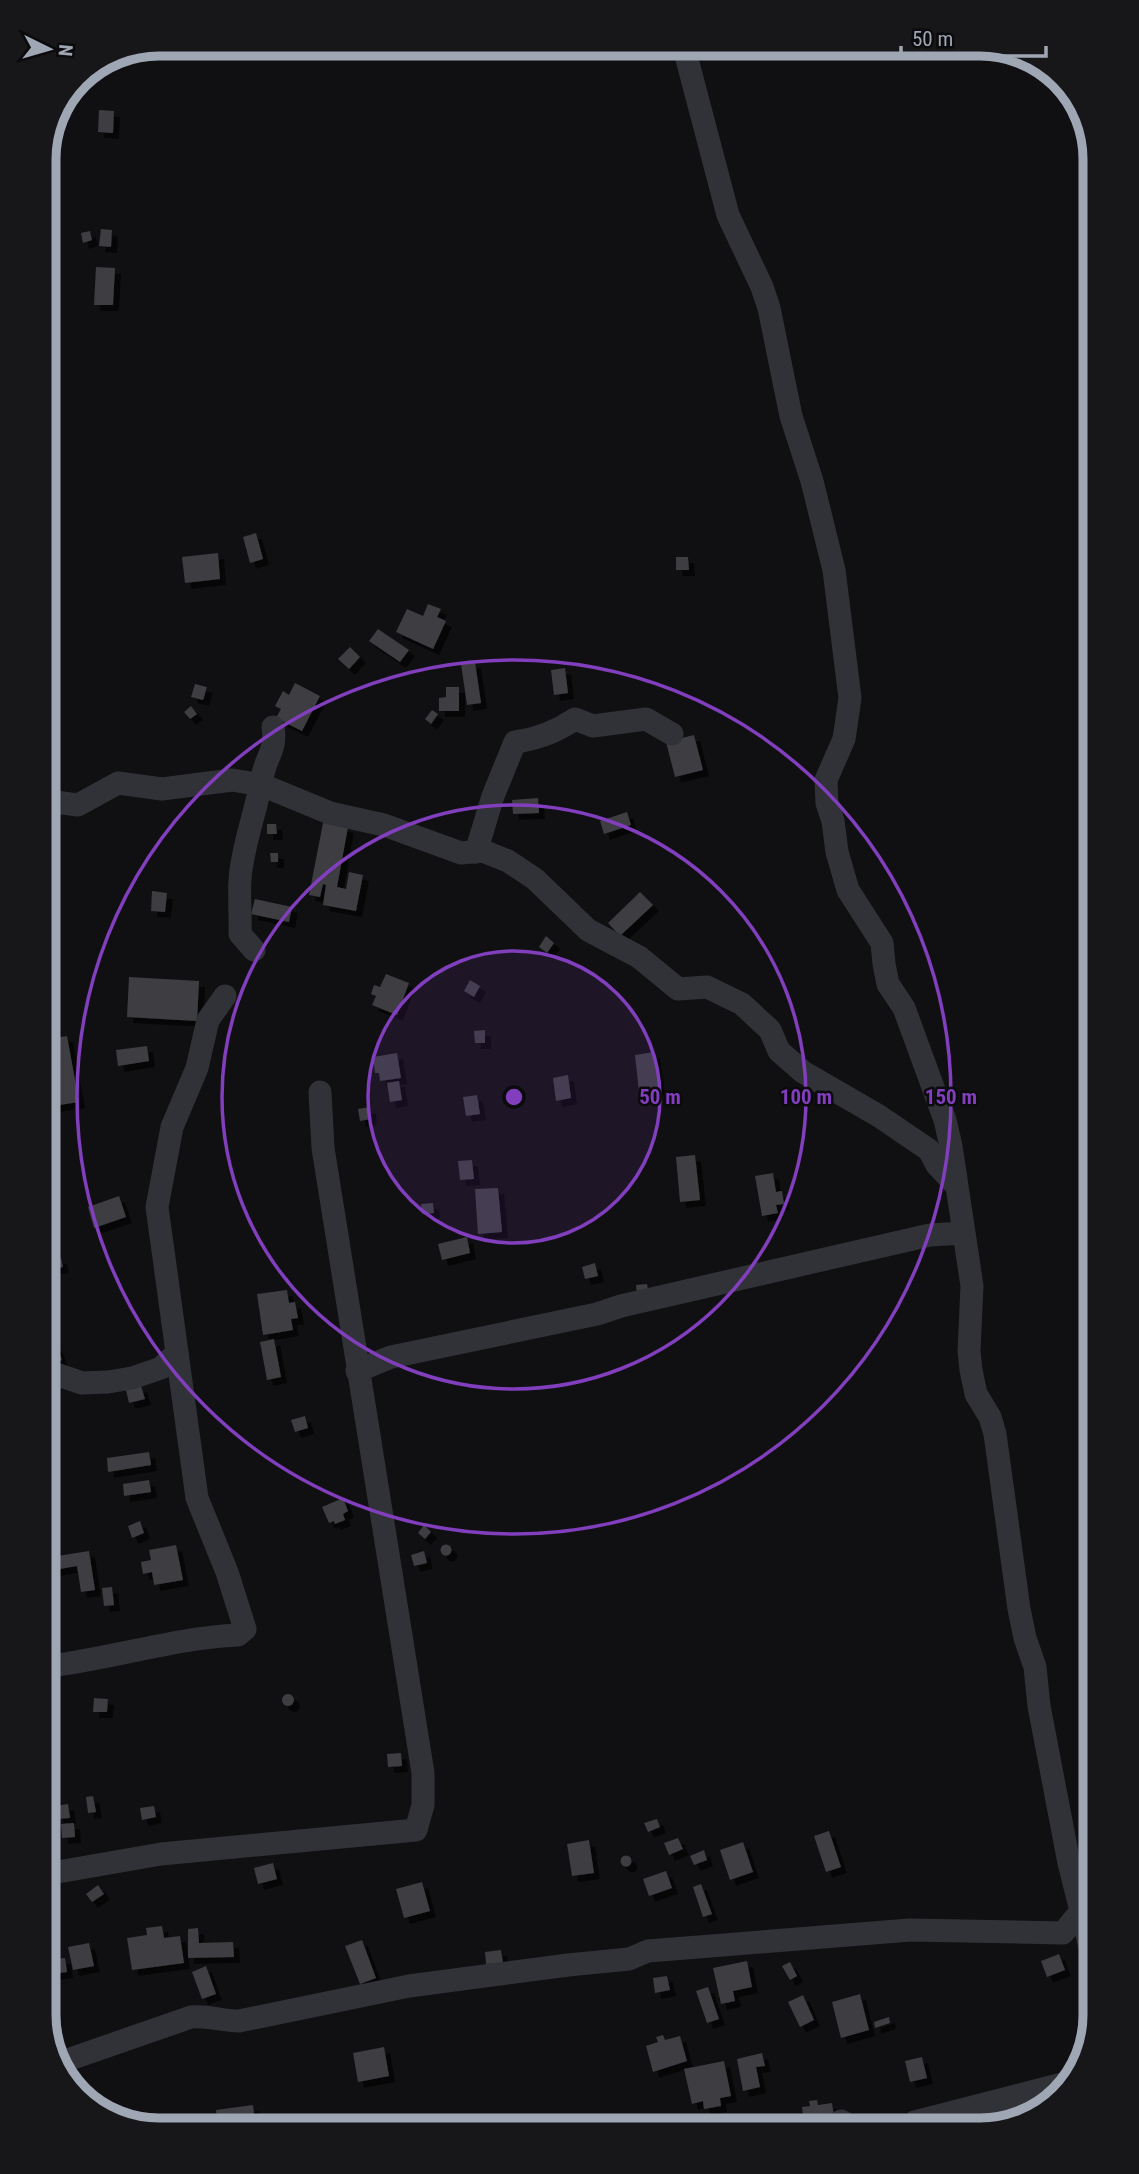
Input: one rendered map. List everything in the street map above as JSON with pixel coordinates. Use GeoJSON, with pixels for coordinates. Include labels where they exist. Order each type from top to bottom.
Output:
{"type":"FeatureCollection","features":[{"type":"Feature","properties":{"kind":"street"},"geometry":{"type":"LineString","coordinates":[[686,56],[728,215],[769,308],[791,416],[812,481],[834,570],[850,698],[845,738],[826,780],[827,803],[848,890],[882,943],[888,984],[904,1009],[945,1121],[951,1146],[972,1286],[969,1351],[971,1370],[976,1394],[990,1417],[995,1434],[1019,1609],[1035,1667],[1039,1706],[1069,1863],[1083,1894]]}},
{"type":"Feature","properties":{"kind":"street"},"geometry":{"type":"LineString","coordinates":[[476,852],[493,796],[515,742],[533,740],[558,731],[575,719],[593,726],[646,719],[672,734]]}},
{"type":"Feature","properties":{"kind":"street"},"geometry":{"type":"LineString","coordinates":[[254,950],[240,934],[238,891],[262,778],[275,742],[273,727]]}},
{"type":"Feature","properties":{"kind":"street"},"geometry":{"type":"LineString","coordinates":[[56,802],[78,805],[118,783],[162,789],[232,780],[262,785],[330,813],[384,825],[461,853],[483,851],[521,869],[588,930],[639,957],[678,989],[707,987],[742,1004],[770,1030],[779,1051],[803,1072],[915,1139],[929,1150],[937,1165],[955,1184]]}},
{"type":"Feature","properties":{"kind":"street"},"geometry":{"type":"LineString","coordinates":[[56,1665],[96,1660],[202,1636],[239,1635],[243,1632],[244,1623],[228,1572],[197,1498],[157,1207],[172,1127],[197,1068],[208,1020],[225,996]]}},
{"type":"Feature","properties":{"kind":"street"},"geometry":{"type":"LineString","coordinates":[[56,1872],[161,1854],[416,1830],[423,1805],[423,1773],[323,1148],[320,1092]]}},
{"type":"Feature","properties":{"kind":"street"},"geometry":{"type":"LineString","coordinates":[[357,1371],[391,1357],[597,1314],[621,1306],[930,1236],[963,1233]]}},
{"type":"Feature","properties":{"kind":"street"},"geometry":{"type":"LineString","coordinates":[[56,1375],[82,1383],[132,1378],[160,1368],[177,1353]]}},
{"type":"Feature","properties":{"kind":"street"},"geometry":{"type":"LineString","coordinates":[[67,2060],[191,2017],[204,2015],[225,2021],[239,2021],[410,1986],[629,1959],[648,1951],[911,1930],[1063,1933],[1083,1908]]}},
{"type":"Feature","properties":{"kind":"street"},"geometry":{"type":"LineString","coordinates":[[952,2118],[1053,2087]]}},
{"type":"Feature","properties":{"kind":"building"},"geometry":{"type":"Polygon","coordinates":[[[99,110],[114,111],[113,133],[98,132],[99,110]]]}},
{"type":"Feature","properties":{"kind":"building"},"geometry":{"type":"Polygon","coordinates":[[[101,229],[112,230],[111,247],[99,246],[101,229]]]}},
{"type":"Feature","properties":{"kind":"building"},"geometry":{"type":"Polygon","coordinates":[[[90,231],[92,240],[83,243],[81,233],[90,231]]]}},
{"type":"Feature","properties":{"kind":"building"},"geometry":{"type":"Polygon","coordinates":[[[96,267],[115,268],[113,305],[94,305],[96,267]]]}},
{"type":"Feature","properties":{"kind":"building"},"geometry":{"type":"Polygon","coordinates":[[[256,533],[263,559],[250,563],[243,537],[256,533]]]}},
{"type":"Feature","properties":{"kind":"building"},"geometry":{"type":"Polygon","coordinates":[[[218,553],[220,579],[185,583],[182,557],[218,553]]]}},
{"type":"Feature","properties":{"kind":"building"},"geometry":{"type":"Polygon","coordinates":[[[676,557],[688,557],[689,570],[676,570],[676,557]]]}},
{"type":"Feature","properties":{"kind":"building"},"geometry":{"type":"Polygon","coordinates":[[[428,604],[441,609],[437,617],[446,621],[433,649],[396,632],[407,609],[423,616],[428,604]]]}},
{"type":"Feature","properties":{"kind":"building"},"geometry":{"type":"Polygon","coordinates":[[[378,629],[409,650],[400,662],[369,641],[378,629]]]}},
{"type":"Feature","properties":{"kind":"building"},"geometry":{"type":"Polygon","coordinates":[[[350,647],[360,657],[349,669],[338,659],[350,647]]]}},
{"type":"Feature","properties":{"kind":"building"},"geometry":{"type":"Polygon","coordinates":[[[475,662],[481,703],[467,705],[461,664],[475,662]]]}},
{"type":"Feature","properties":{"kind":"building"},"geometry":{"type":"Polygon","coordinates":[[[565,668],[568,693],[554,695],[551,670],[565,668]]]}},
{"type":"Feature","properties":{"kind":"building"},"geometry":{"type":"Polygon","coordinates":[[[295,683],[320,696],[302,731],[276,718],[281,709],[275,706],[283,691],[289,695],[295,683]]]}},
{"type":"Feature","properties":{"kind":"building"},"geometry":{"type":"Polygon","coordinates":[[[195,684],[207,687],[203,700],[191,697],[195,684]]]}},
{"type":"Feature","properties":{"kind":"building"},"geometry":{"type":"Polygon","coordinates":[[[446,687],[459,687],[459,711],[439,711],[439,698],[446,697],[446,687]]]}},
{"type":"Feature","properties":{"kind":"building"},"geometry":{"type":"Polygon","coordinates":[[[191,706],[197,714],[190,719],[184,712],[191,706]]]}},
{"type":"Feature","properties":{"kind":"building"},"geometry":{"type":"Polygon","coordinates":[[[432,710],[438,714],[431,724],[425,719],[432,710]]]}},
{"type":"Feature","properties":{"kind":"building"},"geometry":{"type":"Polygon","coordinates":[[[694,735],[703,770],[675,777],[666,742],[694,735]]]}},
{"type":"Feature","properties":{"kind":"building"},"geometry":{"type":"Polygon","coordinates":[[[538,798],[539,813],[513,814],[512,800],[538,798]]]}},
{"type":"Feature","properties":{"kind":"building"},"geometry":{"type":"Polygon","coordinates":[[[627,812],[631,825],[604,834],[600,821],[627,812]]]}},
{"type":"Feature","properties":{"kind":"building"},"geometry":{"type":"Polygon","coordinates":[[[323,823],[348,827],[337,887],[346,889],[349,872],[363,875],[356,911],[323,905],[326,885],[323,884],[320,897],[309,895],[323,823]]]}},
{"type":"Feature","properties":{"kind":"building"},"geometry":{"type":"Polygon","coordinates":[[[267,824],[276,824],[277,834],[267,834],[267,824]]]}},
{"type":"Feature","properties":{"kind":"building"},"geometry":{"type":"Polygon","coordinates":[[[270,853],[278,853],[278,862],[271,862],[270,853]]]}},
{"type":"Feature","properties":{"kind":"building"},"geometry":{"type":"Polygon","coordinates":[[[152,891],[167,893],[165,912],[151,911],[152,891]]]}},
{"type":"Feature","properties":{"kind":"building"},"geometry":{"type":"Polygon","coordinates":[[[640,892],[653,905],[620,936],[608,923],[640,892]]]}},
{"type":"Feature","properties":{"kind":"building"},"geometry":{"type":"Polygon","coordinates":[[[255,899],[292,907],[289,922],[251,914],[255,899]]]}},
{"type":"Feature","properties":{"kind":"building"},"geometry":{"type":"Polygon","coordinates":[[[546,936],[554,943],[547,953],[539,947],[546,936]]]}},
{"type":"Feature","properties":{"kind":"building"},"geometry":{"type":"Polygon","coordinates":[[[386,974],[409,983],[397,1015],[372,1005],[376,996],[371,994],[374,985],[380,987],[386,974]]]}},
{"type":"Feature","properties":{"kind":"building"},"geometry":{"type":"Polygon","coordinates":[[[129,977],[199,981],[197,1021],[127,1017],[129,977]]]}},
{"type":"Feature","properties":{"kind":"building"},"geometry":{"type":"Polygon","coordinates":[[[470,980],[480,986],[474,997],[464,991],[470,980]]]}},
{"type":"Feature","properties":{"kind":"building"},"geometry":{"type":"Polygon","coordinates":[[[485,1030],[485,1043],[475,1043],[474,1031],[485,1030]]]}},
{"type":"Feature","properties":{"kind":"building"},"geometry":{"type":"Polygon","coordinates":[[[67,1036],[79,1102],[56,1106],[56,1038],[67,1036]]]}},
{"type":"Feature","properties":{"kind":"building"},"geometry":{"type":"Polygon","coordinates":[[[147,1046],[149,1061],[118,1066],[116,1050],[147,1046]]]}},
{"type":"Feature","properties":{"kind":"building"},"geometry":{"type":"Polygon","coordinates":[[[654,1052],[659,1089],[639,1092],[635,1055],[654,1052]]]}},
{"type":"Feature","properties":{"kind":"building"},"geometry":{"type":"Polygon","coordinates":[[[397,1053],[401,1078],[380,1081],[379,1073],[375,1073],[373,1057],[397,1053]]]}},
{"type":"Feature","properties":{"kind":"building"},"geometry":{"type":"Polygon","coordinates":[[[568,1075],[571,1098],[556,1101],[553,1078],[568,1075]]]}},
{"type":"Feature","properties":{"kind":"building"},"geometry":{"type":"Polygon","coordinates":[[[399,1081],[402,1100],[390,1102],[387,1083],[399,1081]]]}},
{"type":"Feature","properties":{"kind":"building"},"geometry":{"type":"Polygon","coordinates":[[[477,1095],[480,1114],[466,1116],[463,1097],[477,1095]]]}},
{"type":"Feature","properties":{"kind":"building"},"geometry":{"type":"Polygon","coordinates":[[[370,1107],[371,1119],[360,1121],[358,1109],[370,1107]]]}},
{"type":"Feature","properties":{"kind":"building"},"geometry":{"type":"Polygon","coordinates":[[[695,1155],[700,1200],[680,1202],[676,1157],[695,1155]]]}},
{"type":"Feature","properties":{"kind":"building"},"geometry":{"type":"Polygon","coordinates":[[[472,1160],[474,1179],[460,1180],[458,1161],[472,1160]]]}},
{"type":"Feature","properties":{"kind":"building"},"geometry":{"type":"Polygon","coordinates":[[[773,1173],[776,1192],[782,1191],[784,1204],[776,1205],[778,1213],[762,1216],[755,1176],[773,1173]]]}},
{"type":"Feature","properties":{"kind":"building"},"geometry":{"type":"Polygon","coordinates":[[[498,1188],[502,1232],[478,1234],[475,1189],[498,1188]]]}},
{"type":"Feature","properties":{"kind":"building"},"geometry":{"type":"Polygon","coordinates":[[[119,1196],[126,1217],[94,1228],[88,1207],[119,1196]]]}},
{"type":"Feature","properties":{"kind":"building"},"geometry":{"type":"Polygon","coordinates":[[[433,1203],[434,1213],[422,1214],[421,1204],[433,1203]]]}},
{"type":"Feature","properties":{"kind":"building"},"geometry":{"type":"Polygon","coordinates":[[[467,1237],[470,1253],[442,1260],[438,1244],[467,1237]]]}},
{"type":"Feature","properties":{"kind":"building"},"geometry":{"type":"Polygon","coordinates":[[[56,1258],[61,1258],[63,1267],[56,1268],[56,1258]]]}},
{"type":"Feature","properties":{"kind":"building"},"geometry":{"type":"Polygon","coordinates":[[[595,1263],[598,1276],[585,1279],[582,1267],[595,1263]]]}},
{"type":"Feature","properties":{"kind":"building"},"geometry":{"type":"Polygon","coordinates":[[[647,1284],[649,1295],[637,1297],[636,1285],[647,1284]]]}},
{"type":"Feature","properties":{"kind":"building"},"geometry":{"type":"Polygon","coordinates":[[[287,1290],[289,1303],[295,1302],[298,1318],[291,1319],[293,1330],[263,1335],[257,1294],[287,1290]]]}},
{"type":"Feature","properties":{"kind":"building"},"geometry":{"type":"Polygon","coordinates":[[[274,1339],[281,1377],[267,1380],[260,1342],[274,1339]]]}},
{"type":"Feature","properties":{"kind":"building"},"geometry":{"type":"Polygon","coordinates":[[[56,1345],[62,1360],[56,1362],[56,1345]]]}},
{"type":"Feature","properties":{"kind":"building"},"geometry":{"type":"Polygon","coordinates":[[[141,1386],[145,1399],[129,1403],[126,1390],[141,1386]]]}},
{"type":"Feature","properties":{"kind":"building"},"geometry":{"type":"Polygon","coordinates":[[[305,1416],[308,1428],[295,1432],[291,1420],[305,1416]]]}},
{"type":"Feature","properties":{"kind":"building"},"geometry":{"type":"Polygon","coordinates":[[[149,1452],[151,1465],[108,1472],[107,1458],[149,1452]]]}},
{"type":"Feature","properties":{"kind":"building"},"geometry":{"type":"Polygon","coordinates":[[[149,1480],[151,1492],[124,1496],[123,1484],[149,1480]]]}},
{"type":"Feature","properties":{"kind":"building"},"geometry":{"type":"Polygon","coordinates":[[[343,1498],[348,1511],[343,1514],[345,1520],[329,1523],[322,1507],[343,1498]]]}},
{"type":"Feature","properties":{"kind":"building"},"geometry":{"type":"Polygon","coordinates":[[[140,1521],[144,1533],[132,1538],[128,1526],[140,1521]]]}},
{"type":"Feature","properties":{"kind":"building"},"geometry":{"type":"Polygon","coordinates":[[[424,1525],[431,1532],[425,1539],[418,1533],[424,1525]]]}},
{"type":"Feature","properties":{"kind":"building"},"geometry":{"type":"Polygon","coordinates":[[[176,1545],[183,1580],[154,1585],[152,1572],[143,1574],[141,1562],[151,1560],[149,1550],[176,1545]]]}},
{"type":"Feature","properties":{"kind":"building"},"geometry":{"type":"Polygon","coordinates":[[[446,1545],[450,1546],[450,1554],[446,1555],[442,1554],[441,1550],[442,1546],[446,1545]]]}},
{"type":"Feature","properties":{"kind":"building"},"geometry":{"type":"Polygon","coordinates":[[[89,1551],[95,1590],[81,1592],[77,1566],[56,1570],[56,1556],[89,1551]]]}},
{"type":"Feature","properties":{"kind":"building"},"geometry":{"type":"Polygon","coordinates":[[[424,1551],[427,1563],[414,1566],[411,1555],[424,1551]]]}},
{"type":"Feature","properties":{"kind":"building"},"geometry":{"type":"Polygon","coordinates":[[[112,1587],[114,1605],[104,1606],[102,1588],[112,1587]]]}},
{"type":"Feature","properties":{"kind":"building"},"geometry":{"type":"Polygon","coordinates":[[[288,1694],[294,1700],[288,1706],[282,1700],[288,1694]]]}},
{"type":"Feature","properties":{"kind":"building"},"geometry":{"type":"Polygon","coordinates":[[[94,1698],[108,1699],[107,1712],[93,1712],[94,1698]]]}},
{"type":"Feature","properties":{"kind":"building"},"geometry":{"type":"Polygon","coordinates":[[[401,1753],[402,1766],[388,1767],[387,1754],[401,1753]]]}},
{"type":"Feature","properties":{"kind":"building"},"geometry":{"type":"Polygon","coordinates":[[[93,1796],[96,1812],[88,1813],[86,1797],[93,1796]]]}},
{"type":"Feature","properties":{"kind":"building"},"geometry":{"type":"Polygon","coordinates":[[[68,1804],[70,1818],[58,1819],[56,1806],[68,1804]]]}},
{"type":"Feature","properties":{"kind":"building"},"geometry":{"type":"Polygon","coordinates":[[[154,1806],[156,1817],[142,1820],[140,1808],[154,1806]]]}},
{"type":"Feature","properties":{"kind":"building"},"geometry":{"type":"Polygon","coordinates":[[[657,1819],[660,1827],[648,1832],[644,1823],[657,1819]]]}},
{"type":"Feature","properties":{"kind":"building"},"geometry":{"type":"Polygon","coordinates":[[[74,1823],[75,1837],[62,1838],[61,1824],[74,1823]]]}},
{"type":"Feature","properties":{"kind":"building"},"geometry":{"type":"Polygon","coordinates":[[[829,1831],[841,1867],[826,1872],[814,1836],[829,1831]]]}},
{"type":"Feature","properties":{"kind":"building"},"geometry":{"type":"Polygon","coordinates":[[[678,1838],[683,1849],[669,1855],[664,1843],[678,1838]]]}},
{"type":"Feature","properties":{"kind":"building"},"geometry":{"type":"Polygon","coordinates":[[[589,1840],[594,1873],[572,1876],[567,1844],[589,1840]]]}},
{"type":"Feature","properties":{"kind":"building"},"geometry":{"type":"Polygon","coordinates":[[[743,1842],[753,1872],[730,1880],[720,1850],[743,1842]]]}},
{"type":"Feature","properties":{"kind":"building"},"geometry":{"type":"Polygon","coordinates":[[[704,1850],[707,1860],[694,1865],[690,1856],[704,1850]]]}},
{"type":"Feature","properties":{"kind":"building"},"geometry":{"type":"Polygon","coordinates":[[[626,1855],[632,1861],[626,1867],[620,1861],[626,1855]]]}},
{"type":"Feature","properties":{"kind":"building"},"geometry":{"type":"Polygon","coordinates":[[[273,1863],[277,1879],[258,1884],[254,1868],[273,1863]]]}},
{"type":"Feature","properties":{"kind":"building"},"geometry":{"type":"Polygon","coordinates":[[[666,1871],[672,1888],[649,1896],[643,1879],[666,1871]]]}},
{"type":"Feature","properties":{"kind":"building"},"geometry":{"type":"Polygon","coordinates":[[[422,1882],[430,1911],[404,1918],[396,1889],[422,1882]]]}},
{"type":"Feature","properties":{"kind":"building"},"geometry":{"type":"Polygon","coordinates":[[[701,1884],[712,1914],[703,1917],[693,1887],[701,1884]]]}},
{"type":"Feature","properties":{"kind":"building"},"geometry":{"type":"Polygon","coordinates":[[[98,1885],[104,1894],[92,1902],[86,1894],[98,1885]]]}},
{"type":"Feature","properties":{"kind":"building"},"geometry":{"type":"Polygon","coordinates":[[[162,1926],[164,1938],[180,1936],[184,1963],[132,1970],[127,1938],[147,1935],[146,1928],[162,1926]]]}},
{"type":"Feature","properties":{"kind":"building"},"geometry":{"type":"Polygon","coordinates":[[[198,1928],[199,1943],[233,1942],[234,1957],[188,1958],[188,1929],[198,1928]]]}},
{"type":"Feature","properties":{"kind":"building"},"geometry":{"type":"Polygon","coordinates":[[[362,1940],[376,1978],[360,1984],[345,1946],[362,1940]]]}},
{"type":"Feature","properties":{"kind":"building"},"geometry":{"type":"Polygon","coordinates":[[[89,1943],[94,1966],[73,1970],[68,1947],[89,1943]]]}},
{"type":"Feature","properties":{"kind":"building"},"geometry":{"type":"Polygon","coordinates":[[[501,1950],[503,1963],[486,1964],[485,1952],[501,1950]]]}},
{"type":"Feature","properties":{"kind":"building"},"geometry":{"type":"Polygon","coordinates":[[[1059,1954],[1065,1970],[1047,1977],[1041,1961],[1059,1954]]]}},
{"type":"Feature","properties":{"kind":"building"},"geometry":{"type":"Polygon","coordinates":[[[65,1958],[67,1972],[56,1973],[56,1959],[65,1958]]]}},
{"type":"Feature","properties":{"kind":"building"},"geometry":{"type":"Polygon","coordinates":[[[747,1961],[752,1987],[733,1991],[735,2001],[721,2004],[713,1968],[747,1961]]]}},
{"type":"Feature","properties":{"kind":"building"},"geometry":{"type":"Polygon","coordinates":[[[790,1962],[797,1976],[790,1980],[782,1966],[790,1962]]]}},
{"type":"Feature","properties":{"kind":"building"},"geometry":{"type":"Polygon","coordinates":[[[206,1966],[216,1994],[202,1999],[192,1972],[206,1966]]]}},
{"type":"Feature","properties":{"kind":"building"},"geometry":{"type":"Polygon","coordinates":[[[667,1976],[670,1990],[655,1993],[653,1978],[667,1976]]]}},
{"type":"Feature","properties":{"kind":"building"},"geometry":{"type":"Polygon","coordinates":[[[708,1987],[719,2019],[707,2023],[696,1991],[708,1987]]]}},
{"type":"Feature","properties":{"kind":"building"},"geometry":{"type":"Polygon","coordinates":[[[860,1994],[869,2030],[841,2038],[832,2002],[860,1994]]]}},
{"type":"Feature","properties":{"kind":"building"},"geometry":{"type":"Polygon","coordinates":[[[803,1995],[814,2020],[800,2027],[788,2002],[803,1995]]]}},
{"type":"Feature","properties":{"kind":"building"},"geometry":{"type":"Polygon","coordinates":[[[889,2017],[890,2023],[875,2028],[874,2022],[889,2017]]]}},
{"type":"Feature","properties":{"kind":"building"},"geometry":{"type":"Polygon","coordinates":[[[663,2035],[665,2040],[680,2036],[687,2061],[653,2072],[646,2046],[658,2042],[656,2037],[663,2035]]]}},
{"type":"Feature","properties":{"kind":"building"},"geometry":{"type":"Polygon","coordinates":[[[384,2047],[389,2076],[358,2082],[353,2053],[384,2047]]]}},
{"type":"Feature","properties":{"kind":"building"},"geometry":{"type":"Polygon","coordinates":[[[762,2053],[765,2066],[756,2067],[760,2087],[743,2091],[737,2059],[762,2053]]]}},
{"type":"Feature","properties":{"kind":"building"},"geometry":{"type":"Polygon","coordinates":[[[922,2057],[927,2078],[910,2082],[905,2061],[922,2057]]]}},
{"type":"Feature","properties":{"kind":"building"},"geometry":{"type":"Polygon","coordinates":[[[724,2061],[731,2096],[720,2098],[721,2106],[704,2109],[703,2101],[692,2104],[684,2069],[724,2061]]]}},
{"type":"Feature","properties":{"kind":"building"},"geometry":{"type":"Polygon","coordinates":[[[817,2100],[818,2105],[832,2103],[834,2118],[803,2118],[802,2107],[810,2106],[809,2101],[817,2100]]]}},
{"type":"Feature","properties":{"kind":"building"},"geometry":{"type":"Polygon","coordinates":[[[253,2105],[255,2118],[217,2118],[216,2110],[253,2105]]]}}]}
